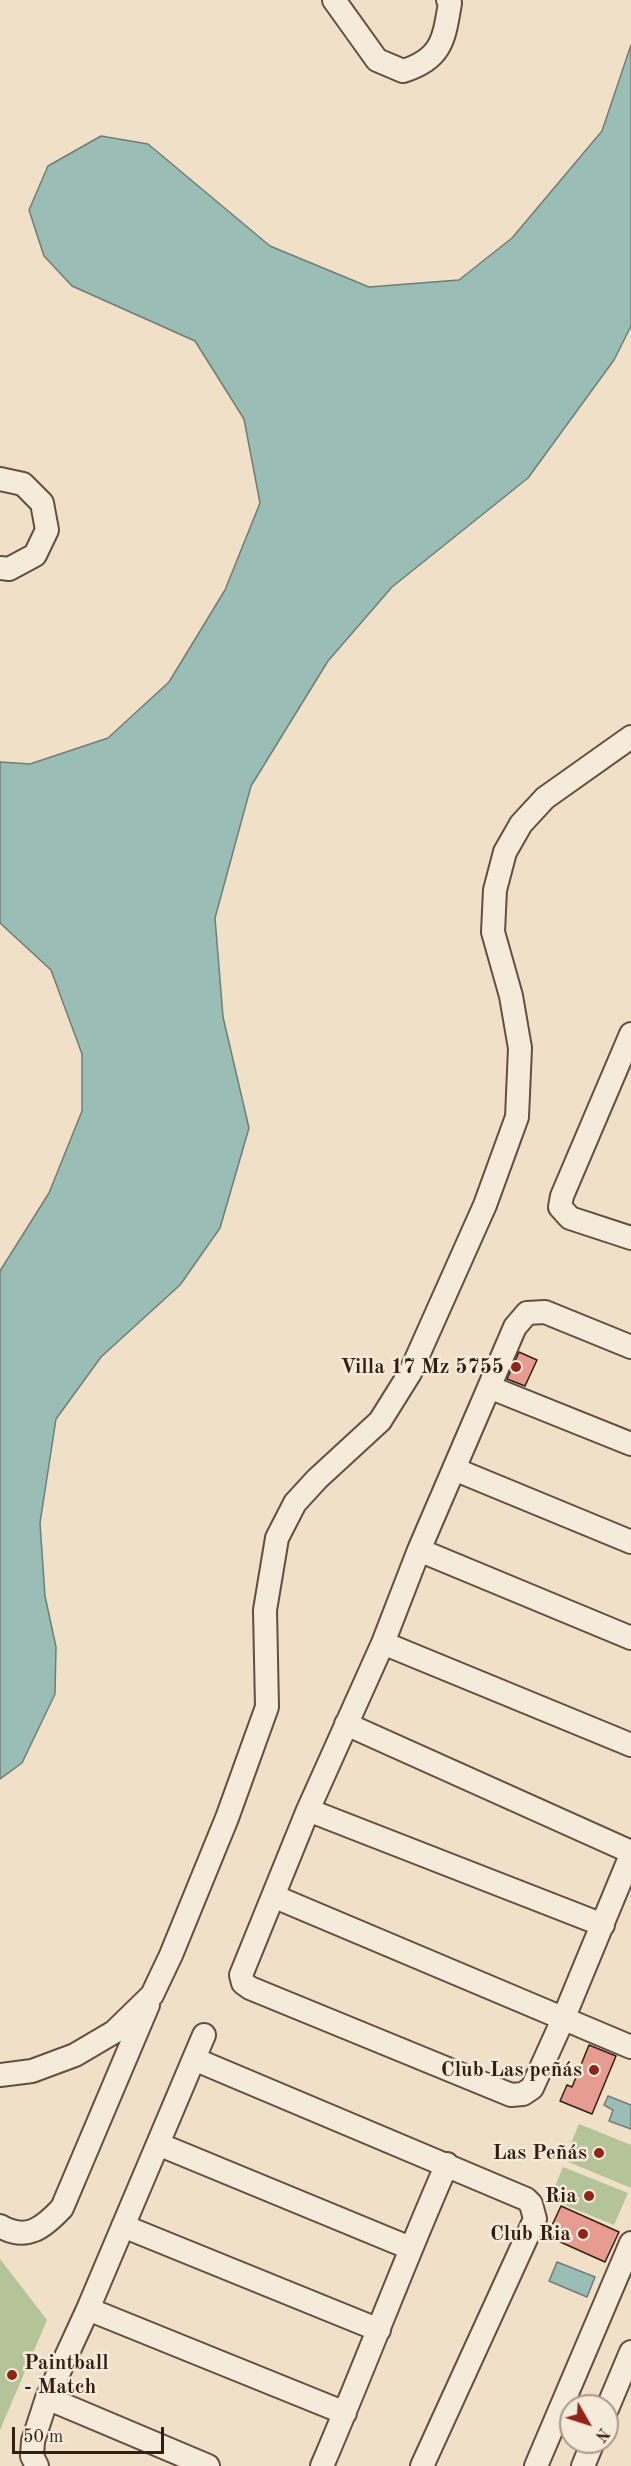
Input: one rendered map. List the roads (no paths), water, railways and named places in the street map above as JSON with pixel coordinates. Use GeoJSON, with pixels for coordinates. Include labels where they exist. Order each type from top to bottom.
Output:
{"type":"FeatureCollection","features":[{"type":"Feature","properties":{"kind":"street"},"geometry":{"type":"LineString","coordinates":[[334,0],[377,60],[403,71],[429,59],[444,37],[450,3],[448,0]]}},
{"type":"Feature","properties":{"kind":"street"},"geometry":{"type":"LineString","coordinates":[[0,479],[23,484],[42,503],[47,530],[35,555],[9,569],[0,568]]}},
{"type":"Feature","properties":{"kind":"street"},"geometry":{"type":"LineString","coordinates":[[0,2226],[8,2231],[29,2232],[44,2227],[62,2208],[227,1818],[267,1707],[265,1610],[277,1539],[295,1503],[317,1479],[380,1421],[410,1373],[485,1205],[517,1117],[520,1048],[511,996],[493,932],[495,890],[505,852],[521,824],[544,798],[631,737]]}},
{"type":"Feature","properties":{"kind":"street"},"geometry":{"type":"LineString","coordinates":[[631,1034],[562,1196],[560,1207],[570,1218],[631,1238]]}},
{"type":"Feature","properties":{"kind":"street"},"geometry":{"type":"LineString","coordinates":[[346,1724],[631,1853],[564,2017],[532,2088],[523,2094],[510,2095],[261,1993],[243,1983],[241,1976],[308,1810],[346,1724],[383,1643],[419,1550],[515,1327],[527,1312],[544,1312],[631,1347]]}},
{"type":"Feature","properties":{"kind":"street"},"geometry":{"type":"LineString","coordinates":[[489,1387],[631,1444]]}},
{"type":"Feature","properties":{"kind":"street"},"geometry":{"type":"LineString","coordinates":[[454,1469],[631,1542]]}},
{"type":"Feature","properties":{"kind":"street"},"geometry":{"type":"LineString","coordinates":[[419,1550],[631,1638]]}},
{"type":"Feature","properties":{"kind":"street"},"geometry":{"type":"LineString","coordinates":[[383,1643],[631,1744]]}},
{"type":"Feature","properties":{"kind":"street"},"geometry":{"type":"LineString","coordinates":[[308,1810],[603,1925]]}},
{"type":"Feature","properties":{"kind":"street"},"geometry":{"type":"LineString","coordinates":[[273,1896],[631,2047]]}},
{"type":"Feature","properties":{"kind":"street"},"geometry":{"type":"LineString","coordinates":[[0,2075],[32,2071],[75,2055],[114,2032],[152,1995]]}},
{"type":"Feature","properties":{"kind":"street"},"geometry":{"type":"LineString","coordinates":[[37,2466],[32,2456],[33,2441],[47,2398],[88,2309],[204,2035]]}},
{"type":"Feature","properties":{"kind":"street"},"geometry":{"type":"LineString","coordinates":[[194,2059],[447,2164],[526,2199],[531,2204],[535,2219],[422,2466]]}},
{"type":"Feature","properties":{"kind":"street"},"geometry":{"type":"LineString","coordinates":[[158,2144],[410,2248]]}},
{"type":"Feature","properties":{"kind":"street"},"geometry":{"type":"LineString","coordinates":[[322,2466],[379,2330],[410,2248],[447,2164]]}},
{"type":"Feature","properties":{"kind":"street"},"geometry":{"type":"LineString","coordinates":[[123,2226],[379,2330]]}},
{"type":"Feature","properties":{"kind":"street"},"geometry":{"type":"LineString","coordinates":[[536,2466],[631,2244]]}},
{"type":"Feature","properties":{"kind":"street"},"geometry":{"type":"LineString","coordinates":[[88,2309],[345,2413]]}},
{"type":"Feature","properties":{"kind":"street"},"geometry":{"type":"LineString","coordinates":[[613,2394],[631,2352]]}},
{"type":"Feature","properties":{"kind":"street"},"geometry":{"type":"LineString","coordinates":[[47,2398],[208,2466]]}},
{"type":"Feature","properties":{"kind":"water"},"geometry":{"type":"Polygon","coordinates":[[[631,45],[631,326],[614,360],[528,478],[392,587],[328,661],[251,786],[215,918],[223,1017],[249,1128],[220,1228],[180,1285],[101,1357],[56,1419],[40,1523],[45,1596],[56,1647],[55,1694],[22,1763],[0,1779],[0,1271],[49,1193],[82,1111],[82,1054],[51,970],[0,923],[0,762],[30,764],[108,738],[169,682],[225,590],[260,503],[244,419],[195,341],[72,286],[44,256],[29,210],[48,166],[101,136],[148,144],[270,246],[369,287],[459,280],[512,238],[602,131],[631,45]]]}},
{"type":"Feature","properties":{"kind":"water"},"geometry":{"type":"Polygon","coordinates":[[[608,2096],[631,2105],[631,2129],[609,2121],[613,2110],[604,2105],[608,2096]]]}},
{"type":"Feature","properties":{"kind":"water"},"geometry":{"type":"Polygon","coordinates":[[[557,2262],[595,2277],[587,2297],[549,2281],[557,2262]]]}},
{"type":"Feature","properties":{"kind":"place","name":"Villa 17 Mz 5755"},"geometry":{"type":"Point","coordinates":[516,1367]}},
{"type":"Feature","properties":{"kind":"place","name":"Club Las peñás"},"geometry":{"type":"Point","coordinates":[594,2070]}},
{"type":"Feature","properties":{"kind":"place","name":"Las Peñás"},"geometry":{"type":"Point","coordinates":[599,2153]}},
{"type":"Feature","properties":{"kind":"place","name":"Ria"},"geometry":{"type":"Point","coordinates":[589,2196]}},
{"type":"Feature","properties":{"kind":"place","name":"Club Ria"},"geometry":{"type":"Point","coordinates":[583,2234]}},
{"type":"Feature","properties":{"kind":"place","name":"Paintball - Match"},"geometry":{"type":"Point","coordinates":[12,2375]}}]}
